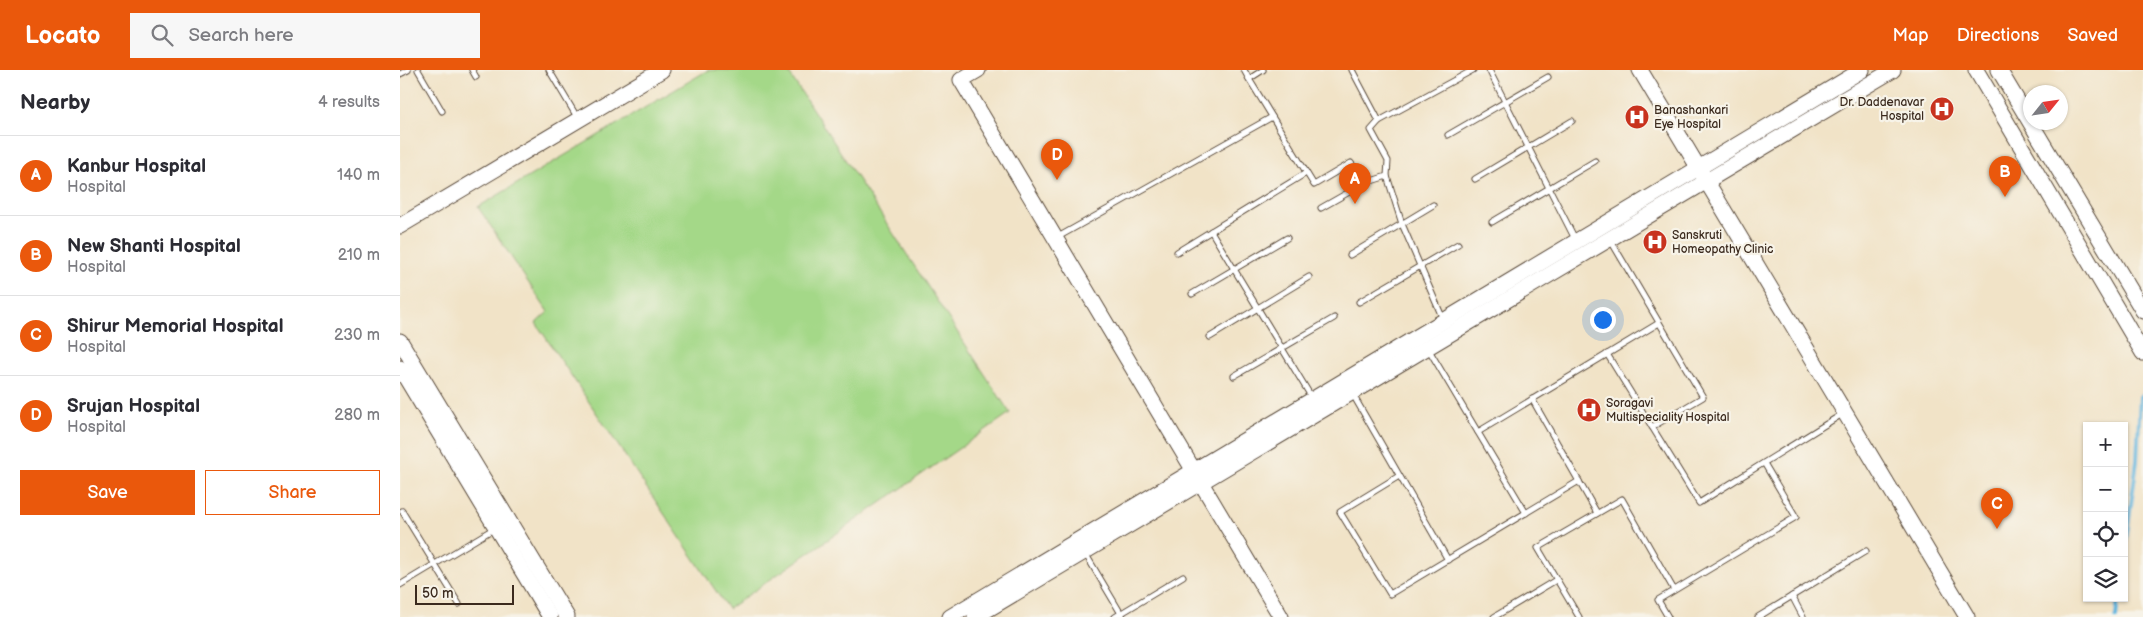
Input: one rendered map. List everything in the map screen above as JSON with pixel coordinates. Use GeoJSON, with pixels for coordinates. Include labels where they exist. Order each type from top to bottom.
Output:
{"type":"FeatureCollection","features":[{"type":"Feature","properties":{"kind":"street"},"geometry":{"type":"LineString","coordinates":[[400,226],[662,70]]}},
{"type":"Feature","properties":{"kind":"street"},"geometry":{"type":"LineString","coordinates":[[978,70],[961,80],[1281,617]]}},
{"type":"Feature","properties":{"kind":"street"},"geometry":{"type":"LineString","coordinates":[[1640,70],[1967,617]]}},
{"type":"Feature","properties":{"kind":"street"},"geometry":{"type":"LineString","coordinates":[[950,617],[1197,476],[1351,391],[1427,346],[1447,326],[1576,241],[1862,70]]}},
{"type":"Feature","properties":{"kind":"street"},"geometry":{"type":"LineString","coordinates":[[975,617],[1084,551],[1312,398],[1609,239],[1893,70]]}},
{"type":"Feature","properties":{"kind":"street"},"geometry":{"type":"LineString","coordinates":[[1976,70],[2143,353]]}},
{"type":"Feature","properties":{"kind":"street"},"geometry":{"type":"LineString","coordinates":[[1999,70],[2143,311]]}},
{"type":"Feature","properties":{"kind":"street"},"geometry":{"type":"LineString","coordinates":[[400,341],[567,617]]}},
{"type":"Feature","properties":{"kind":"street"},"geometry":{"type":"LineString","coordinates":[[400,368],[404,384],[550,617]]}},
{"type":"Feature","properties":{"kind":"lane"},"geometry":{"type":"LineString","coordinates":[[400,74],[408,70]]}},
{"type":"Feature","properties":{"kind":"lane"},"geometry":{"type":"LineString","coordinates":[[418,70],[442,111]]}},
{"type":"Feature","properties":{"kind":"lane"},"geometry":{"type":"LineString","coordinates":[[472,70],[476,77]]}},
{"type":"Feature","properties":{"kind":"lane"},"geometry":{"type":"LineString","coordinates":[[549,70],[579,120]]}},
{"type":"Feature","properties":{"kind":"lane"},"geometry":{"type":"LineString","coordinates":[[1244,70],[1314,185],[1350,163],[1365,182]]}},
{"type":"Feature","properties":{"kind":"lane"},"geometry":{"type":"LineString","coordinates":[[1249,78],[1263,70]]}},
{"type":"Feature","properties":{"kind":"lane"},"geometry":{"type":"LineString","coordinates":[[1352,70],[1380,120]]}},
{"type":"Feature","properties":{"kind":"lane"},"geometry":{"type":"LineString","coordinates":[[1447,326],[1402,224],[1387,176],[1388,161],[1371,130],[1380,120],[1473,70]]}},
{"type":"Feature","properties":{"kind":"lane"},"geometry":{"type":"LineString","coordinates":[[1489,70],[1576,241]]}},
{"type":"Feature","properties":{"kind":"lane"},"geometry":{"type":"LineString","coordinates":[[1448,135],[1548,77]]}},
{"type":"Feature","properties":{"kind":"lane"},"geometry":{"type":"LineString","coordinates":[[1055,238],[1272,117]]}},
{"type":"Feature","properties":{"kind":"lane"},"geometry":{"type":"LineString","coordinates":[[1475,179],[1572,121]]}},
{"type":"Feature","properties":{"kind":"lane"},"geometry":{"type":"LineString","coordinates":[[1492,222],[1596,160]]}},
{"type":"Feature","properties":{"kind":"lane"},"geometry":{"type":"LineString","coordinates":[[1177,252],[1306,172]]}},
{"type":"Feature","properties":{"kind":"lane"},"geometry":{"type":"LineString","coordinates":[[1321,208],[1365,182],[1387,176]]}},
{"type":"Feature","properties":{"kind":"lane"},"geometry":{"type":"LineString","coordinates":[[1350,255],[1433,205]]}},
{"type":"Feature","properties":{"kind":"lane"},"geometry":{"type":"LineString","coordinates":[[1211,232],[1312,398]]}},
{"type":"Feature","properties":{"kind":"lane"},"geometry":{"type":"LineString","coordinates":[[1192,294],[1287,238]]}},
{"type":"Feature","properties":{"kind":"lane"},"geometry":{"type":"LineString","coordinates":[[1609,239],[1703,397],[1652,426]]}},
{"type":"Feature","properties":{"kind":"lane"},"geometry":{"type":"LineString","coordinates":[[1359,302],[1458,244]]}},
{"type":"Feature","properties":{"kind":"lane"},"geometry":{"type":"LineString","coordinates":[[1210,337],[1309,277]]}},
{"type":"Feature","properties":{"kind":"lane"},"geometry":{"type":"LineString","coordinates":[[1234,376],[1334,318]]}},
{"type":"Feature","properties":{"kind":"lane"},"geometry":{"type":"LineString","coordinates":[[1478,432],[1659,323]]}},
{"type":"Feature","properties":{"kind":"lane"},"geometry":{"type":"LineString","coordinates":[[1427,346],[1526,513]]}},
{"type":"Feature","properties":{"kind":"lane"},"geometry":{"type":"LineString","coordinates":[[1607,354],[1699,503],[1845,413]]}},
{"type":"Feature","properties":{"kind":"lane"},"geometry":{"type":"LineString","coordinates":[[1351,391],[1448,560]]}},
{"type":"Feature","properties":{"kind":"lane"},"geometry":{"type":"LineString","coordinates":[[1532,399],[1597,513]]}},
{"type":"Feature","properties":{"kind":"lane"},"geometry":{"type":"LineString","coordinates":[[1668,617],[1658,600],[1796,517],[1764,463]]}},
{"type":"Feature","properties":{"kind":"lane"},"geometry":{"type":"LineString","coordinates":[[1399,476],[1340,512],[1390,594],[1579,481]]}},
{"type":"Feature","properties":{"kind":"lane"},"geometry":{"type":"LineString","coordinates":[[1579,617],[1538,548],[1622,499],[1674,590]]}},
{"type":"Feature","properties":{"kind":"lane"},"geometry":{"type":"LineString","coordinates":[[402,511],[458,604]]}},
{"type":"Feature","properties":{"kind":"lane"},"geometry":{"type":"LineString","coordinates":[[400,585],[496,528]]}},
{"type":"Feature","properties":{"kind":"lane"},"geometry":{"type":"LineString","coordinates":[[1084,551],[1122,615]]}},
{"type":"Feature","properties":{"kind":"lane"},"geometry":{"type":"LineString","coordinates":[[1758,617],[1866,551]]}},
{"type":"Feature","properties":{"kind":"lane"},"geometry":{"type":"LineString","coordinates":[[1115,617],[1122,615],[1183,576]]}},
{"type":"Feature","properties":{"kind":"lane"},"geometry":{"type":"LineString","coordinates":[[1494,617],[1556,580]]}},
{"type":"Feature","properties":{"kind":"lane"},"geometry":{"type":"LineString","coordinates":[[1792,596],[1803,617]]}},
{"type":"Feature","properties":{"kind":"green space"},"geometry":{"type":"Polygon","coordinates":[[[708,70],[787,70],[1010,413],[728,609],[536,323],[548,312],[478,207],[708,70]]]}},
{"type":"Feature","properties":{"kind":"waterway"},"geometry":{"type":"LineString","coordinates":[[2128,526],[2137,461],[2140,397],[2143,395]]}},
{"type":"Feature","properties":{"kind":"waterway"},"geometry":{"type":"LineString","coordinates":[[2116,617],[2118,602]]}},
{"type":"Feature","properties":{"kind":"place","name":"Dr. Daddenavar Hospital"},"geometry":{"type":"Point","coordinates":[1942,109]}},
{"type":"Feature","properties":{"kind":"place","name":"Banashankari Eye Hospital"},"geometry":{"type":"Point","coordinates":[1637,117]}},
{"type":"Feature","properties":{"kind":"place","name":"Srujan Hospital"},"geometry":{"type":"Point","coordinates":[1057,180]}},
{"type":"Feature","properties":{"kind":"place","name":"New Shanti Hospital"},"geometry":{"type":"Point","coordinates":[2005,197]}},
{"type":"Feature","properties":{"kind":"place","name":"Kanbur Hospital"},"geometry":{"type":"Point","coordinates":[1355,204]}},
{"type":"Feature","properties":{"kind":"place","name":"Sanskruti Homeopathy Clinic"},"geometry":{"type":"Point","coordinates":[1655,242]}},
{"type":"Feature","properties":{"kind":"place","name":"Soragavi Multispeciality Hospital"},"geometry":{"type":"Point","coordinates":[1589,410]}},
{"type":"Feature","properties":{"kind":"place","name":"Shirur Memorial Hospital"},"geometry":{"type":"Point","coordinates":[1997,529]}}]}
